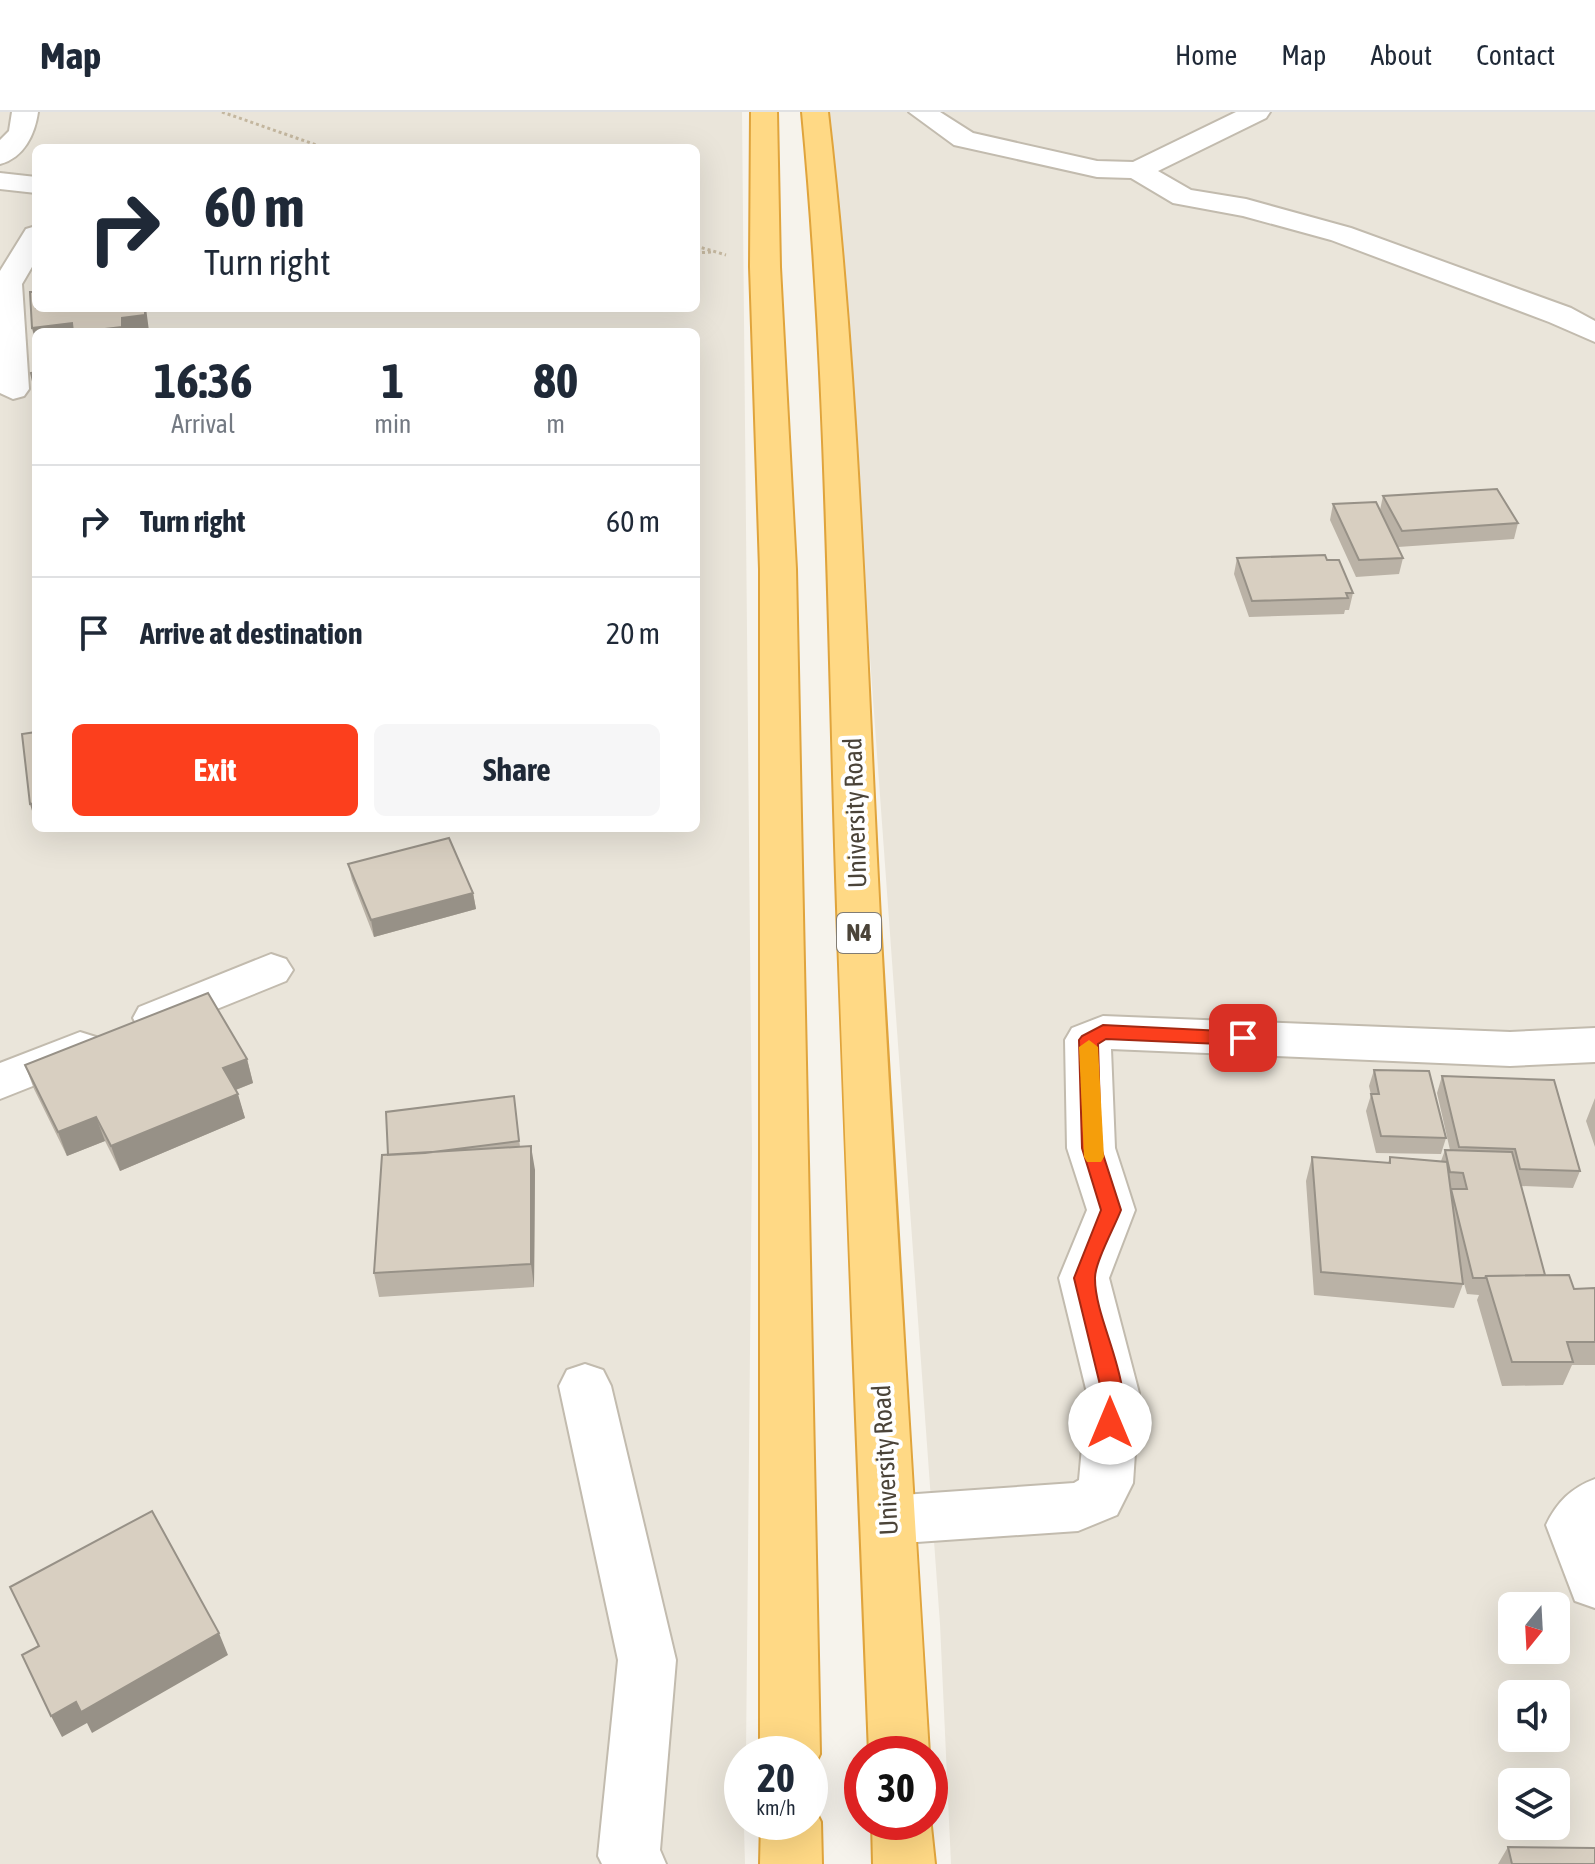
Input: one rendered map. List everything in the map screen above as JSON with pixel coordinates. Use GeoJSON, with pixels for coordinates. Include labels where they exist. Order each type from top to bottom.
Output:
{"type":"FeatureCollection","features":[{"type":"Feature","properties":{"kind":"highway"},"geometry":{"type":"LineString","coordinates":[[764,112],[765,267],[778,569],[790,1736]]}},
{"type":"Feature","properties":{"kind":"highway","name":"University Road"},"geometry":{"type":"LineString","coordinates":[[815,112],[825,207],[852,714],[859,934],[898,1736]]}},
{"type":"Feature","properties":{"kind":"highway"},"geometry":{"type":"LineString","coordinates":[[791,1840],[791,1864]]}},
{"type":"Feature","properties":{"kind":"highway"},"geometry":{"type":"LineString","coordinates":[[903,1840],[904,1864]]}},
{"type":"Feature","properties":{"kind":"street"},"geometry":{"type":"LineString","coordinates":[[0,156],[22,133],[25,112]]}},
{"type":"Feature","properties":{"kind":"street"},"geometry":{"type":"LineString","coordinates":[[922,112],[964,139],[1097,169],[1137,170],[1257,112]]}},
{"type":"Feature","properties":{"kind":"street"},"geometry":{"type":"LineString","coordinates":[[1137,170],[1183,197],[1246,208],[1341,234],[1546,310],[1595,333]]}},
{"type":"Feature","properties":{"kind":"street"},"geometry":{"type":"LineString","coordinates":[[0,181],[32,185]]}},
{"type":"Feature","properties":{"kind":"street"},"geometry":{"type":"LineString","coordinates":[[13,389],[7,284],[32,242]]}},
{"type":"Feature","properties":{"kind":"street"},"geometry":{"type":"LineString","coordinates":[[0,1082],[271,970]]}},
{"type":"Feature","properties":{"kind":"street"},"geometry":{"type":"LineString","coordinates":[[888,1520],[1078,1507],[1098,1498],[1106,1483],[1113,1393],[1084,1278],[1111,1210],[1091,1148],[1088,1040],[1103,1032],[1510,1049],[1595,1045]]}},
{"type":"Feature","properties":{"kind":"street"},"geometry":{"type":"LineString","coordinates":[[585,1386],[647,1660],[629,1856],[635,1864]]}},
{"type":"Feature","properties":{"kind":"street"},"geometry":{"type":"LineString","coordinates":[[1595,1503],[1573,1525],[1595,1583]]}},
{"type":"Feature","properties":{"kind":"path"},"geometry":{"type":"LineString","coordinates":[[222,112],[314,144]]}},
{"type":"Feature","properties":{"kind":"path"},"geometry":{"type":"LineString","coordinates":[[700,253],[716,251]]}},
{"type":"Feature","properties":{"kind":"shaded area"},"geometry":{"type":"Polygon","coordinates":[[[0,112],[742,112],[752,1150],[746,1736],[724,1736],[724,1840],[744,1840],[745,1864],[0,1864],[0,112]]]}},
{"type":"Feature","properties":{"kind":"shaded area"},"geometry":{"type":"Polygon","coordinates":[[[828,112],[1595,112],[1595,1864],[951,1864],[948,1736],[945,1736],[940,1624],[828,112]]]}},
{"type":"Feature","properties":{"kind":"building"},"geometry":{"type":"Polygon","coordinates":[[[30,292],[32,312],[145,312],[145,315],[122,318],[122,327],[73,328],[72,323],[32,328],[30,292]]]}},
{"type":"Feature","properties":{"kind":"building"},"geometry":{"type":"Polygon","coordinates":[[[1497,489],[1518,523],[1402,531],[1383,496],[1497,489]]]}},
{"type":"Feature","properties":{"kind":"building"},"geometry":{"type":"Polygon","coordinates":[[[1376,502],[1403,558],[1359,560],[1333,504],[1376,502]]]}},
{"type":"Feature","properties":{"kind":"building"},"geometry":{"type":"Polygon","coordinates":[[[1325,555],[1327,560],[1339,560],[1353,593],[1346,593],[1348,598],[1252,601],[1237,558],[1325,555]]]}},
{"type":"Feature","properties":{"kind":"building"},"geometry":{"type":"Polygon","coordinates":[[[32,733],[30,804],[22,734],[32,733]]]}},
{"type":"Feature","properties":{"kind":"building"},"geometry":{"type":"Polygon","coordinates":[[[449,838],[473,893],[371,920],[348,864],[449,838]]]}},
{"type":"Feature","properties":{"kind":"building"},"geometry":{"type":"Polygon","coordinates":[[[208,993],[247,1059],[223,1068],[238,1094],[111,1146],[96,1117],[58,1132],[25,1065],[208,993]]]}},
{"type":"Feature","properties":{"kind":"building"},"geometry":{"type":"Polygon","coordinates":[[[1374,1070],[1429,1071],[1446,1138],[1381,1136],[1371,1094],[1379,1094],[1374,1070]]]}},
{"type":"Feature","properties":{"kind":"building"},"geometry":{"type":"Polygon","coordinates":[[[1442,1076],[1554,1080],[1580,1171],[1520,1169],[1515,1149],[1459,1147],[1442,1076]]]}},
{"type":"Feature","properties":{"kind":"building"},"geometry":{"type":"Polygon","coordinates":[[[514,1096],[519,1141],[388,1155],[386,1112],[514,1096]]]}},
{"type":"Feature","properties":{"kind":"building"},"geometry":{"type":"Polygon","coordinates":[[[531,1146],[531,1264],[374,1273],[382,1155],[531,1146]]]}},
{"type":"Feature","properties":{"kind":"building"},"geometry":{"type":"Polygon","coordinates":[[[1445,1150],[1512,1152],[1545,1275],[1473,1278],[1451,1189],[1467,1189],[1463,1173],[1450,1172],[1445,1150]]]}},
{"type":"Feature","properties":{"kind":"building"},"geometry":{"type":"Polygon","coordinates":[[[1312,1157],[1390,1163],[1390,1157],[1447,1162],[1463,1284],[1321,1272],[1312,1157]]]}},
{"type":"Feature","properties":{"kind":"building"},"geometry":{"type":"Polygon","coordinates":[[[1569,1275],[1574,1289],[1595,1288],[1595,1342],[1567,1342],[1573,1362],[1512,1362],[1486,1276],[1569,1275]]]}},
{"type":"Feature","properties":{"kind":"building"},"geometry":{"type":"Polygon","coordinates":[[[152,1511],[219,1633],[81,1712],[76,1702],[51,1716],[22,1655],[39,1646],[10,1587],[152,1511]]]}},
{"type":"Feature","properties":{"kind":"building"},"geometry":{"type":"Polygon","coordinates":[[[1508,1847],[1595,1848],[1595,1864],[1512,1864],[1508,1847]]]}},
{"type":"Feature","properties":{"kind":"slow traffic"},"geometry":{"type":"LineString","coordinates":[[1089,1047],[1091,1148],[1094,1157]]}},
{"type":"Feature","properties":{"kind":"route"},"geometry":{"type":"LineString","coordinates":[[1110,1423],[1113,1393],[1084,1278],[1111,1210],[1091,1148],[1088,1040],[1103,1032],[1243,1038]]}}]}
